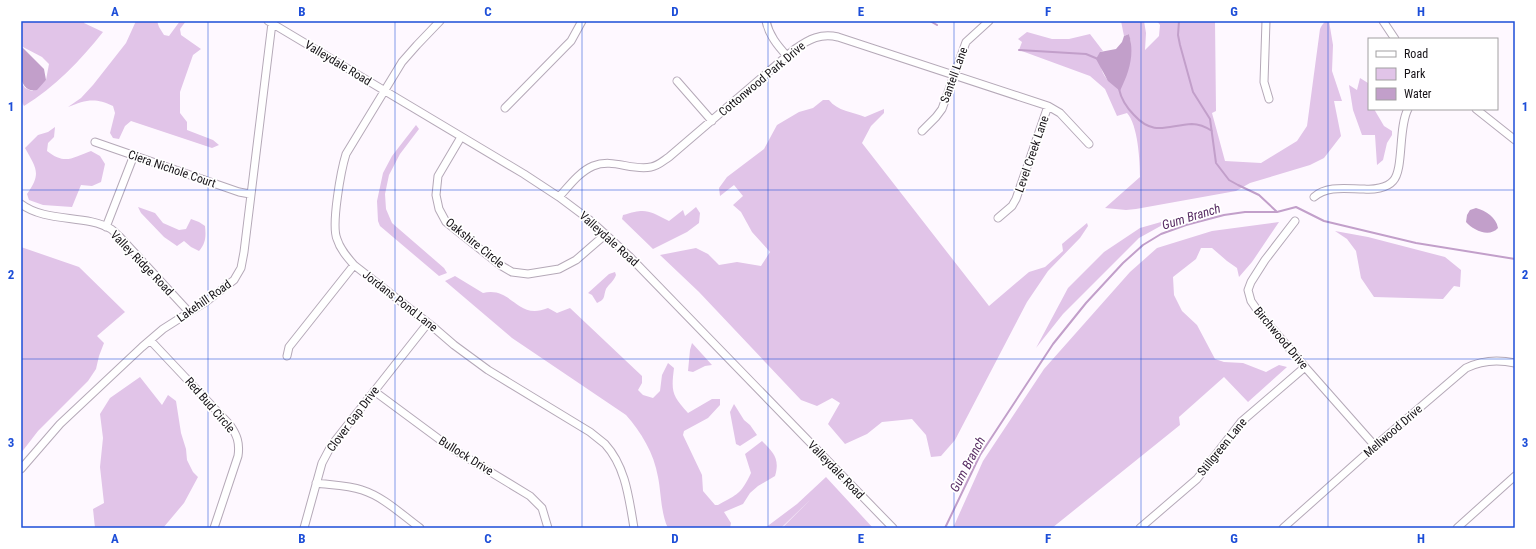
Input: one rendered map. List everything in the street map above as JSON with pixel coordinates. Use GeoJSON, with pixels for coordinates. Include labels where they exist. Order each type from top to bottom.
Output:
{"type":"FeatureCollection","features":[{"type":"Feature","properties":{"kind":"street","name":"Jordans Pond Lane"},"geometry":{"type":"LineString","coordinates":[[440,21],[409,53],[384,90],[346,154],[342,167],[335,224],[336,238],[346,256],[354,265],[454,345],[488,370],[590,432],[604,443],[620,467],[629,499],[634,528]]}},
{"type":"Feature","properties":{"kind":"street"},"geometry":{"type":"LineString","coordinates":[[505,108],[571,41],[582,21]]}},
{"type":"Feature","properties":{"kind":"street"},"geometry":{"type":"LineString","coordinates":[[766,21],[773,40],[786,56]]}},
{"type":"Feature","properties":{"kind":"street","name":"Santell Lane"},"geometry":{"type":"LineString","coordinates":[[922,130],[939,114],[966,42],[988,21]]}},
{"type":"Feature","properties":{"kind":"street"},"geometry":{"type":"LineString","coordinates":[[1266,21],[1264,82],[1269,99]]}},
{"type":"Feature","properties":{"kind":"street"},"geometry":{"type":"LineString","coordinates":[[1382,21],[1394,38]]}},
{"type":"Feature","properties":{"kind":"street","name":"Valleydale Road"},"geometry":{"type":"LineString","coordinates":[[270,22],[524,174],[559,197],[591,221],[635,262],[893,528]]}},
{"type":"Feature","properties":{"kind":"street","name":"Lakehill Road"},"geometry":{"type":"LineString","coordinates":[[21,469],[60,424],[150,340],[226,287],[237,276],[241,268],[244,252],[270,22]]}},
{"type":"Feature","properties":{"kind":"street","name":"Cottonwood Park Drive"},"geometry":{"type":"LineString","coordinates":[[559,197],[581,174],[593,166],[615,163],[629,167],[644,168],[658,165],[670,157],[786,56],[810,39],[821,36],[838,38],[1048,106],[1060,113],[1089,144]]}},
{"type":"Feature","properties":{"kind":"street"},"geometry":{"type":"LineString","coordinates":[[677,81],[712,121]]}},
{"type":"Feature","properties":{"kind":"street","name":"Level Creek Lane"},"geometry":{"type":"LineString","coordinates":[[998,218],[1012,206],[1016,199],[1048,106]]}},
{"type":"Feature","properties":{"kind":"street"},"geometry":{"type":"LineString","coordinates":[[1314,197],[1318,193],[1332,189],[1375,189],[1394,181],[1398,166],[1403,126],[1408,110]]}},
{"type":"Feature","properties":{"kind":"street"},"geometry":{"type":"LineString","coordinates":[[1477,110],[1515,140]]}},
{"type":"Feature","properties":{"kind":"street","name":"Oakshire Circle"},"geometry":{"type":"LineString","coordinates":[[461,137],[438,176],[436,195],[439,209],[446,222],[500,265],[512,272],[528,274],[559,269],[576,260],[606,234]]}},
{"type":"Feature","properties":{"kind":"street","name":"Ciera Nichole Court"},"geometry":{"type":"LineString","coordinates":[[95,142],[240,192],[250,194]]}},
{"type":"Feature","properties":{"kind":"street"},"geometry":{"type":"LineString","coordinates":[[106,227],[134,155]]}},
{"type":"Feature","properties":{"kind":"street","name":"Valley Ridge Road"},"geometry":{"type":"LineString","coordinates":[[21,204],[34,212],[111,229],[189,312]]}},
{"type":"Feature","properties":{"kind":"street","name":"Birchwood Drive"},"geometry":{"type":"LineString","coordinates":[[1295,221],[1251,282],[1248,290],[1251,301],[1305,367],[1375,446]]}},
{"type":"Feature","properties":{"kind":"street"},"geometry":{"type":"LineString","coordinates":[[287,356],[289,347],[354,265]]}},
{"type":"Feature","properties":{"kind":"street","name":"Clover Gap Drive"},"geometry":{"type":"LineString","coordinates":[[304,528],[322,463],[330,446],[428,323]]}},
{"type":"Feature","properties":{"kind":"street","name":"Red Bud Circle"},"geometry":{"type":"LineString","coordinates":[[150,340],[230,425],[238,437],[238,456],[214,528]]}},
{"type":"Feature","properties":{"kind":"street","name":"Mellwood Drive"},"geometry":{"type":"LineString","coordinates":[[1283,528],[1466,368],[1477,363],[1488,361],[1506,361],[1515,363]]}},
{"type":"Feature","properties":{"kind":"street","name":"Stillgreen Lane"},"geometry":{"type":"LineString","coordinates":[[1140,528],[1197,479],[1241,422],[1305,367]]}},
{"type":"Feature","properties":{"kind":"street","name":"Bullock Drive"},"geometry":{"type":"LineString","coordinates":[[374,391],[451,448],[530,496],[542,508],[548,528]]}},
{"type":"Feature","properties":{"kind":"street"},"geometry":{"type":"LineString","coordinates":[[1458,528],[1515,476]]}},
{"type":"Feature","properties":{"kind":"street"},"geometry":{"type":"LineString","coordinates":[[316,484],[345,486],[362,490],[378,497],[418,528]]}},
{"type":"Feature","properties":{"kind":"green space"},"geometry":{"type":"Polygon","coordinates":[[[21,21],[84,21],[84,23],[103,32],[86,53],[66,73],[46,91],[24,106],[21,100],[21,82],[25,88],[32,91],[46,80],[49,64],[42,57],[21,46],[21,21]]]}},
{"type":"Feature","properties":{"kind":"green space"},"geometry":{"type":"Polygon","coordinates":[[[136,21],[157,21],[164,35],[169,36],[180,21],[186,21],[180,29],[181,35],[201,49],[193,55],[180,92],[180,113],[187,122],[187,130],[213,140],[219,145],[212,148],[131,121],[125,126],[119,139],[113,138],[110,133],[115,113],[113,106],[101,101],[90,100],[68,107],[81,98],[93,85],[126,43],[136,21]]]}},
{"type":"Feature","properties":{"kind":"green space"},"geometry":{"type":"Polygon","coordinates":[[[1121,21],[1144,21],[1146,33],[1145,50],[1159,36],[1160,25],[1157,21],[1215,21],[1216,111],[1212,113],[1225,161],[1261,163],[1297,141],[1307,126],[1320,29],[1324,22],[1329,21],[1333,45],[1332,71],[1342,101],[1334,101],[1341,136],[1324,158],[1310,165],[1250,183],[1236,191],[1136,209],[1126,210],[1105,208],[1140,177],[1138,144],[1131,119],[1127,113],[1117,116],[1105,89],[1090,76],[1019,50],[1022,42],[1018,39],[1027,32],[1052,39],[1069,39],[1090,34],[1103,51],[1100,52],[1100,63],[1103,73],[1107,79],[1131,43],[1129,34],[1124,36],[1121,21]]]}},
{"type":"Feature","properties":{"kind":"green space"},"geometry":{"type":"Polygon","coordinates":[[[1360,78],[1368,83],[1368,110],[1375,110],[1384,126],[1392,131],[1392,135],[1387,143],[1383,160],[1377,165],[1375,135],[1362,135],[1353,110],[1349,85],[1357,90],[1360,78]]]}},
{"type":"Feature","properties":{"kind":"green space"},"geometry":{"type":"Polygon","coordinates":[[[823,100],[829,100],[836,107],[865,117],[884,109],[884,113],[871,126],[862,143],[989,306],[1029,272],[1045,267],[1063,251],[1062,244],[1087,223],[1088,226],[1080,238],[1048,271],[1027,302],[955,440],[941,456],[931,457],[926,435],[912,419],[882,422],[867,434],[845,444],[828,424],[840,403],[832,398],[817,406],[801,400],[699,292],[660,255],[696,248],[708,254],[719,265],[737,262],[761,266],[770,252],[752,232],[741,212],[733,205],[743,196],[734,185],[720,196],[719,188],[727,177],[764,149],[777,125],[799,112],[813,108],[823,100]]]}},
{"type":"Feature","properties":{"kind":"green space"},"geometry":{"type":"Polygon","coordinates":[[[416,125],[419,129],[400,154],[389,175],[385,194],[386,209],[392,223],[444,268],[447,273],[439,276],[380,226],[378,221],[377,201],[383,173],[392,156],[416,125]]]}},
{"type":"Feature","properties":{"kind":"green space"},"geometry":{"type":"Polygon","coordinates":[[[55,127],[54,137],[48,143],[47,151],[59,158],[69,159],[91,151],[100,156],[105,164],[101,182],[92,186],[81,185],[72,207],[43,205],[29,200],[27,194],[35,181],[36,171],[25,148],[38,135],[48,132],[55,127]]]}},
{"type":"Feature","properties":{"kind":"green space"},"geometry":{"type":"Polygon","coordinates":[[[138,207],[155,213],[163,223],[179,230],[186,229],[191,219],[199,222],[205,226],[205,239],[203,245],[199,251],[184,241],[177,246],[164,237],[141,213],[138,207]]]}},
{"type":"Feature","properties":{"kind":"green space"},"geometry":{"type":"Polygon","coordinates":[[[696,207],[700,213],[699,223],[687,232],[653,249],[622,219],[623,215],[637,211],[647,211],[669,221],[683,210],[685,216],[696,207]]]}},
{"type":"Feature","properties":{"kind":"green space"},"geometry":{"type":"Polygon","coordinates":[[[1175,218],[1139,238],[1063,314],[1036,348],[1068,288],[1104,252],[1140,228],[1175,218]]]}},
{"type":"Feature","properties":{"kind":"green space"},"geometry":{"type":"Polygon","coordinates":[[[1279,222],[1252,262],[1239,277],[1237,268],[1212,248],[1201,248],[1196,259],[1173,277],[1174,295],[1182,311],[1197,325],[1215,359],[1224,362],[1243,363],[1266,372],[1279,365],[1287,367],[1248,402],[1224,377],[1179,417],[1180,425],[1052,528],[953,528],[983,461],[1044,369],[1130,272],[1157,248],[1212,231],[1279,222]]]}},
{"type":"Feature","properties":{"kind":"green space"},"geometry":{"type":"Polygon","coordinates":[[[1335,231],[1368,237],[1445,257],[1461,270],[1460,287],[1454,286],[1443,299],[1374,297],[1361,278],[1356,251],[1347,239],[1335,231]]]}},
{"type":"Feature","properties":{"kind":"green space"},"geometry":{"type":"Polygon","coordinates":[[[21,247],[79,267],[125,312],[97,336],[104,343],[96,369],[88,381],[38,431],[21,453],[21,247]]]}},
{"type":"Feature","properties":{"kind":"green space"},"geometry":{"type":"Polygon","coordinates":[[[615,272],[616,275],[606,289],[603,299],[597,303],[592,295],[588,293],[609,274],[615,272]]]}},
{"type":"Feature","properties":{"kind":"green space"},"geometry":{"type":"Polygon","coordinates":[[[455,276],[483,293],[493,292],[501,294],[521,307],[529,310],[537,311],[548,308],[557,313],[570,308],[642,376],[642,383],[638,390],[643,395],[653,398],[660,391],[662,375],[668,363],[674,368],[674,393],[688,413],[712,399],[720,399],[720,405],[708,418],[684,431],[683,435],[702,475],[703,491],[715,505],[718,505],[738,493],[744,485],[751,473],[745,454],[762,441],[775,457],[777,465],[775,476],[758,486],[750,493],[743,504],[724,512],[731,523],[730,528],[668,528],[664,517],[656,468],[650,451],[637,428],[626,415],[512,338],[445,281],[455,276]]]}},
{"type":"Feature","properties":{"kind":"green space"},"geometry":{"type":"Polygon","coordinates":[[[692,343],[712,365],[705,366],[693,372],[688,371],[692,343]]]}},
{"type":"Feature","properties":{"kind":"green space"},"geometry":{"type":"Polygon","coordinates":[[[140,377],[162,405],[168,395],[176,401],[187,460],[193,472],[198,477],[184,503],[163,528],[95,528],[93,509],[104,503],[100,467],[103,438],[100,414],[110,398],[140,377]]]}},
{"type":"Feature","properties":{"kind":"green space"},"geometry":{"type":"Polygon","coordinates":[[[734,404],[744,420],[750,425],[757,435],[740,446],[736,444],[730,412],[734,404]]]}},
{"type":"Feature","properties":{"kind":"green space"},"geometry":{"type":"Polygon","coordinates":[[[826,477],[873,528],[782,528],[810,500],[781,528],[765,528],[797,504],[826,477]]]}},
{"type":"Feature","properties":{"kind":"water"},"geometry":{"type":"Polygon","coordinates":[[[1129,34],[1131,42],[1130,63],[1120,91],[1108,81],[1096,59],[1100,52],[1116,49],[1122,42],[1124,36],[1129,34]]]}},
{"type":"Feature","properties":{"kind":"water"},"geometry":{"type":"Polygon","coordinates":[[[21,46],[44,69],[46,80],[37,90],[30,90],[25,87],[22,82],[20,67],[21,46]]]}},
{"type":"Feature","properties":{"kind":"water"},"geometry":{"type":"Polygon","coordinates":[[[1476,208],[1490,215],[1497,224],[1498,228],[1494,231],[1486,233],[1481,232],[1469,225],[1466,222],[1467,215],[1470,210],[1476,208]]]}},
{"type":"Feature","properties":{"kind":"waterway"},"geometry":{"type":"LineString","coordinates":[[930,21],[937,25]]}},
{"type":"Feature","properties":{"kind":"waterway"},"geometry":{"type":"LineString","coordinates":[[1179,21],[1178,35],[1193,92],[1210,119],[1216,163],[1229,180],[1259,195],[1276,211]]}},
{"type":"Feature","properties":{"kind":"waterway"},"geometry":{"type":"LineString","coordinates":[[1019,50],[1086,54],[1098,59]]}},
{"type":"Feature","properties":{"kind":"waterway"},"geometry":{"type":"LineString","coordinates":[[1119,89],[1129,109],[1141,122],[1148,126],[1162,128],[1195,124],[1212,131]]}},
{"type":"Feature","properties":{"kind":"waterway","name":"Gum Branch"},"geometry":{"type":"LineString","coordinates":[[945,528],[980,455],[1053,344],[1086,303],[1123,263],[1143,245],[1161,234],[1186,225],[1224,215],[1245,212],[1277,212],[1296,207],[1324,221],[1416,243],[1515,259]]}}]}
